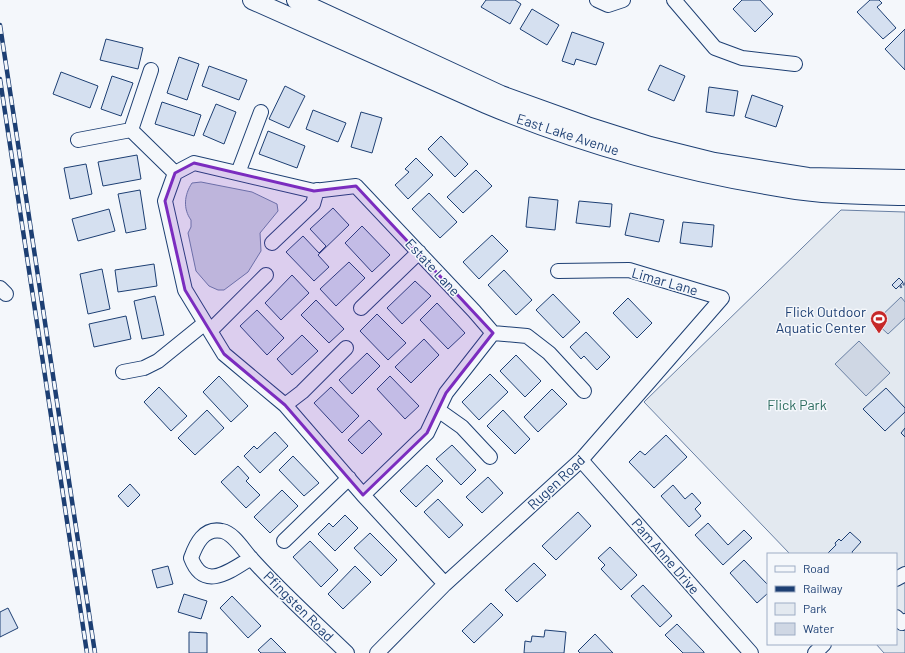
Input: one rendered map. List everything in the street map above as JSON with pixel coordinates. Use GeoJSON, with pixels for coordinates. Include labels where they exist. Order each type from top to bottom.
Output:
{"type":"FeatureCollection","features":[{"type":"Feature","properties":{"kind":"main road","name":"East Lake Avenue"},"geometry":{"type":"LineString","coordinates":[[252,0],[513,116],[596,144],[661,163],[784,188],[905,196]]}},
{"type":"Feature","properties":{"kind":"main road","name":"East Lake Avenue"},"geometry":{"type":"LineString","coordinates":[[296,0],[501,95],[587,126],[650,146],[714,162],[808,177],[905,179]]}},
{"type":"Feature","properties":{"kind":"street"},"geometry":{"type":"LineString","coordinates":[[602,3],[623,0]]}},
{"type":"Feature","properties":{"kind":"street"},"geometry":{"type":"LineString","coordinates":[[674,0],[716,48],[742,58],[795,64]]}},
{"type":"Feature","properties":{"kind":"street"},"geometry":{"type":"LineString","coordinates":[[131,130],[151,70]]}},
{"type":"Feature","properties":{"kind":"street"},"geometry":{"type":"LineString","coordinates":[[238,173],[261,112]]}},
{"type":"Feature","properties":{"kind":"street"},"geometry":{"type":"LineString","coordinates":[[78,140],[131,130]]}},
{"type":"Feature","properties":{"kind":"street"},"geometry":{"type":"LineString","coordinates":[[131,130],[175,173],[165,201],[185,290],[224,354],[285,405],[363,495],[445,584]]}},
{"type":"Feature","properties":{"kind":"street","name":"Estate Lane"},"geometry":{"type":"LineString","coordinates":[[175,173],[194,163],[317,190],[356,186],[493,333]]}},
{"type":"Feature","properties":{"kind":"street"},"geometry":{"type":"LineString","coordinates":[[272,243],[313,204],[317,190]]}},
{"type":"Feature","properties":{"kind":"street"},"geometry":{"type":"LineString","coordinates":[[361,308],[419,252]]}},
{"type":"Feature","properties":{"kind":"street","name":"Limar Lane"},"geometry":{"type":"LineString","coordinates":[[558,271],[629,270],[722,298]]}},
{"type":"Feature","properties":{"kind":"street"},"geometry":{"type":"LineString","coordinates":[[124,372],[144,368],[158,361],[207,327],[266,275]]}},
{"type":"Feature","properties":{"kind":"street","name":"Rugen Road"},"geometry":{"type":"LineString","coordinates":[[377,653],[445,584],[581,460],[722,298]]}},
{"type":"Feature","properties":{"kind":"street"},"geometry":{"type":"LineString","coordinates":[[363,495],[427,434],[446,393],[493,333],[527,336],[549,353],[584,391]]}},
{"type":"Feature","properties":{"kind":"street"},"geometry":{"type":"LineString","coordinates":[[285,405],[302,392],[346,348]]}},
{"type":"Feature","properties":{"kind":"street"},"geometry":{"type":"LineString","coordinates":[[438,410],[462,427],[490,457]]}},
{"type":"Feature","properties":{"kind":"street","name":"Pam Anne Drive"},"geometry":{"type":"LineString","coordinates":[[581,460],[751,653]]}},
{"type":"Feature","properties":{"kind":"street"},"geometry":{"type":"LineString","coordinates":[[284,541],[349,478]]}},
{"type":"Feature","properties":{"kind":"street","name":"Pfingsten Road"},"geometry":{"type":"LineString","coordinates":[[251,558],[347,653]]}},
{"type":"Feature","properties":{"kind":"street"},"geometry":{"type":"LineString","coordinates":[[815,653],[823,645]]}},
{"type":"Feature","properties":{"kind":"path"},"geometry":{"type":"LineString","coordinates":[[900,285],[901,287],[905,283]]}},
{"type":"Feature","properties":{"kind":"highlighted area"},"geometry":{"type":"Polygon","coordinates":[[[194,163],[314,191],[356,186],[493,333],[446,393],[427,433],[363,495],[285,405],[224,354],[185,290],[165,201],[175,173],[194,163]]]}},
{"type":"Feature","properties":{"kind":"green space","name":"Flick Park"},"geometry":{"type":"Polygon","coordinates":[[[841,210],[905,212],[905,653],[884,653],[877,645],[897,645],[897,553],[789,553],[644,402],[841,210]]]}},
{"type":"Feature","properties":{"kind":"water"},"geometry":{"type":"Polygon","coordinates":[[[201,182],[252,192],[277,204],[278,211],[260,233],[261,251],[248,272],[224,290],[218,290],[209,286],[196,271],[188,233],[191,227],[191,220],[188,216],[186,207],[186,197],[192,183],[201,182]]]}},
{"type":"Feature","properties":{"kind":"water"},"geometry":{"type":"Polygon","coordinates":[[[901,297],[905,302],[905,318],[888,334],[875,322],[901,297]]]}},
{"type":"Feature","properties":{"kind":"water"},"geometry":{"type":"Polygon","coordinates":[[[859,341],[890,373],[866,396],[835,364],[859,341]]]}},
{"type":"Feature","properties":{"kind":"building"},"geometry":{"type":"Polygon","coordinates":[[[486,0],[515,0],[521,4],[510,24],[481,7],[486,0]]]}},
{"type":"Feature","properties":{"kind":"building"},"geometry":{"type":"Polygon","coordinates":[[[742,0],[760,0],[773,14],[755,32],[733,9],[742,0]]]}},
{"type":"Feature","properties":{"kind":"building"},"geometry":{"type":"Polygon","coordinates":[[[870,0],[879,0],[882,3],[877,7],[896,28],[883,39],[857,12],[870,0]]]}},
{"type":"Feature","properties":{"kind":"building"},"geometry":{"type":"Polygon","coordinates":[[[532,9],[559,25],[547,45],[520,29],[532,9]]]}},
{"type":"Feature","properties":{"kind":"building"},"geometry":{"type":"Polygon","coordinates":[[[905,29],[905,70],[885,49],[905,29]]]}},
{"type":"Feature","properties":{"kind":"building"},"geometry":{"type":"Polygon","coordinates":[[[572,32],[604,43],[596,65],[576,59],[574,65],[562,61],[572,32]]]}},
{"type":"Feature","properties":{"kind":"building"},"geometry":{"type":"Polygon","coordinates":[[[106,39],[143,48],[138,69],[100,60],[106,39]]]}},
{"type":"Feature","properties":{"kind":"building"},"geometry":{"type":"Polygon","coordinates":[[[179,57],[199,64],[187,100],[167,93],[179,57]]]}},
{"type":"Feature","properties":{"kind":"building"},"geometry":{"type":"Polygon","coordinates":[[[660,65],[685,76],[674,101],[648,90],[660,65]]]}},
{"type":"Feature","properties":{"kind":"building"},"geometry":{"type":"Polygon","coordinates":[[[209,66],[247,80],[239,100],[202,86],[209,66]]]}},
{"type":"Feature","properties":{"kind":"building"},"geometry":{"type":"Polygon","coordinates":[[[61,72],[98,86],[90,108],[53,94],[61,72]]]}},
{"type":"Feature","properties":{"kind":"building"},"geometry":{"type":"Polygon","coordinates":[[[112,76],[133,83],[121,116],[101,109],[112,76]]]}},
{"type":"Feature","properties":{"kind":"building"},"geometry":{"type":"Polygon","coordinates":[[[285,86],[305,96],[289,128],[269,119],[285,86]]]}},
{"type":"Feature","properties":{"kind":"building"},"geometry":{"type":"Polygon","coordinates":[[[709,87],[738,91],[734,116],[706,112],[709,87]]]}},
{"type":"Feature","properties":{"kind":"building"},"geometry":{"type":"Polygon","coordinates":[[[752,95],[783,106],[776,127],[745,117],[752,95]]]}},
{"type":"Feature","properties":{"kind":"building"},"geometry":{"type":"Polygon","coordinates":[[[162,102],[201,115],[194,136],[155,124],[162,102]]]}},
{"type":"Feature","properties":{"kind":"building"},"geometry":{"type":"Polygon","coordinates":[[[216,104],[236,112],[224,144],[203,135],[216,104]]]}},
{"type":"Feature","properties":{"kind":"building"},"geometry":{"type":"Polygon","coordinates":[[[313,110],[346,123],[338,142],[306,129],[313,110]]]}},
{"type":"Feature","properties":{"kind":"building"},"geometry":{"type":"Polygon","coordinates":[[[361,112],[382,118],[372,153],[351,147],[361,112]]]}},
{"type":"Feature","properties":{"kind":"building"},"geometry":{"type":"Polygon","coordinates":[[[268,131],[305,146],[297,168],[259,154],[268,131]]]}},
{"type":"Feature","properties":{"kind":"building"},"geometry":{"type":"Polygon","coordinates":[[[441,136],[468,164],[455,177],[428,149],[441,136]]]}},
{"type":"Feature","properties":{"kind":"building"},"geometry":{"type":"Polygon","coordinates":[[[137,155],[141,179],[103,186],[98,162],[137,155]]]}},
{"type":"Feature","properties":{"kind":"building"},"geometry":{"type":"Polygon","coordinates":[[[416,158],[433,175],[408,199],[395,185],[409,172],[405,169],[416,158]]]}},
{"type":"Feature","properties":{"kind":"building"},"geometry":{"type":"Polygon","coordinates":[[[86,164],[92,194],[70,199],[64,168],[86,164]]]}},
{"type":"Feature","properties":{"kind":"building"},"geometry":{"type":"Polygon","coordinates":[[[476,170],[492,186],[463,213],[447,197],[476,170]]]}},
{"type":"Feature","properties":{"kind":"building"},"geometry":{"type":"Polygon","coordinates":[[[140,190],[146,229],[126,233],[118,194],[140,190]]]}},
{"type":"Feature","properties":{"kind":"building"},"geometry":{"type":"Polygon","coordinates":[[[429,193],[457,222],[440,238],[412,209],[429,193]]]}},
{"type":"Feature","properties":{"kind":"building"},"geometry":{"type":"Polygon","coordinates":[[[529,197],[558,200],[555,230],[526,227],[529,197]]]}},
{"type":"Feature","properties":{"kind":"building"},"geometry":{"type":"Polygon","coordinates":[[[579,201],[612,204],[610,227],[576,223],[579,201]]]}},
{"type":"Feature","properties":{"kind":"building"},"geometry":{"type":"Polygon","coordinates":[[[333,208],[349,225],[318,255],[329,267],[314,281],[286,252],[303,236],[319,253],[326,246],[310,229],[333,208]]]}},
{"type":"Feature","properties":{"kind":"building"},"geometry":{"type":"Polygon","coordinates":[[[109,209],[115,231],[78,241],[72,219],[109,209]]]}},
{"type":"Feature","properties":{"kind":"building"},"geometry":{"type":"Polygon","coordinates":[[[630,213],[664,220],[659,242],[625,235],[630,213]]]}},
{"type":"Feature","properties":{"kind":"building"},"geometry":{"type":"Polygon","coordinates":[[[683,222],[714,225],[712,247],[680,243],[683,222]]]}},
{"type":"Feature","properties":{"kind":"building"},"geometry":{"type":"Polygon","coordinates":[[[362,226],[390,255],[372,272],[345,243],[362,226]]]}},
{"type":"Feature","properties":{"kind":"building"},"geometry":{"type":"Polygon","coordinates":[[[492,235],[508,251],[479,279],[463,262],[492,235]]]}},
{"type":"Feature","properties":{"kind":"building"},"geometry":{"type":"Polygon","coordinates":[[[349,262],[365,278],[336,306],[320,289],[349,262]]]}},
{"type":"Feature","properties":{"kind":"building"},"geometry":{"type":"Polygon","coordinates":[[[154,264],[157,286],[118,292],[115,270],[154,264]]]}},
{"type":"Feature","properties":{"kind":"building"},"geometry":{"type":"Polygon","coordinates":[[[102,269],[110,309],[88,314],[80,274],[102,269]]]}},
{"type":"Feature","properties":{"kind":"building"},"geometry":{"type":"Polygon","coordinates":[[[504,270],[532,300],[516,315],[488,285],[504,270]]]}},
{"type":"Feature","properties":{"kind":"building"},"geometry":{"type":"Polygon","coordinates":[[[292,275],[309,293],[281,320],[265,303],[292,275]]]}},
{"type":"Feature","properties":{"kind":"building"},"geometry":{"type":"Polygon","coordinates":[[[899,278],[903,282],[896,289],[892,285],[899,278]]]}},
{"type":"Feature","properties":{"kind":"building"},"geometry":{"type":"Polygon","coordinates":[[[415,281],[431,296],[402,324],[387,308],[415,281]]]}},
{"type":"Feature","properties":{"kind":"building"},"geometry":{"type":"Polygon","coordinates":[[[553,294],[580,322],[563,338],[536,310],[553,294]]]}},
{"type":"Feature","properties":{"kind":"building"},"geometry":{"type":"Polygon","coordinates":[[[155,296],[164,335],[142,339],[134,301],[155,296]]]}},
{"type":"Feature","properties":{"kind":"building"},"geometry":{"type":"Polygon","coordinates":[[[628,298],[652,323],[637,338],[613,313],[628,298]]]}},
{"type":"Feature","properties":{"kind":"building"},"geometry":{"type":"Polygon","coordinates":[[[316,300],[344,329],[329,343],[301,315],[316,300]]]}},
{"type":"Feature","properties":{"kind":"building"},"geometry":{"type":"Polygon","coordinates":[[[437,303],[465,333],[448,349],[420,320],[437,303]]]}},
{"type":"Feature","properties":{"kind":"building"},"geometry":{"type":"Polygon","coordinates":[[[257,310],[284,338],[267,355],[240,326],[257,310]]]}},
{"type":"Feature","properties":{"kind":"building"},"geometry":{"type":"Polygon","coordinates":[[[377,314],[406,343],[388,360],[360,331],[377,314]]]}},
{"type":"Feature","properties":{"kind":"building"},"geometry":{"type":"Polygon","coordinates":[[[126,316],[131,339],[94,347],[89,324],[126,316]]]}},
{"type":"Feature","properties":{"kind":"building"},"geometry":{"type":"Polygon","coordinates":[[[586,332],[610,357],[597,370],[584,356],[581,359],[570,347],[586,332]]]}},
{"type":"Feature","properties":{"kind":"building"},"geometry":{"type":"Polygon","coordinates":[[[302,335],[318,351],[292,375],[277,359],[302,335]]]}},
{"type":"Feature","properties":{"kind":"building"},"geometry":{"type":"Polygon","coordinates":[[[424,339],[439,355],[411,383],[395,367],[424,339]]]}},
{"type":"Feature","properties":{"kind":"building"},"geometry":{"type":"Polygon","coordinates":[[[367,353],[380,366],[352,394],[339,380],[367,353]]]}},
{"type":"Feature","properties":{"kind":"building"},"geometry":{"type":"Polygon","coordinates":[[[516,355],[541,381],[525,397],[500,371],[516,355]]]}},
{"type":"Feature","properties":{"kind":"building"},"geometry":{"type":"Polygon","coordinates":[[[490,374],[508,392],[479,420],[462,402],[490,374]]]}},
{"type":"Feature","properties":{"kind":"building"},"geometry":{"type":"Polygon","coordinates":[[[219,376],[248,406],[231,422],[203,392],[219,376]]]}},
{"type":"Feature","properties":{"kind":"building"},"geometry":{"type":"Polygon","coordinates":[[[390,376],[419,406],[405,419],[377,389],[390,376]]]}},
{"type":"Feature","properties":{"kind":"building"},"geometry":{"type":"Polygon","coordinates":[[[159,387],[187,416],[171,431],[144,402],[159,387]]]}},
{"type":"Feature","properties":{"kind":"building"},"geometry":{"type":"Polygon","coordinates":[[[331,387],[359,416],[342,433],[314,403],[331,387]]]}},
{"type":"Feature","properties":{"kind":"building"},"geometry":{"type":"Polygon","coordinates":[[[886,388],[905,408],[905,412],[885,431],[863,409],[886,388]]]}},
{"type":"Feature","properties":{"kind":"building"},"geometry":{"type":"Polygon","coordinates":[[[552,389],[567,404],[538,432],[524,417],[552,389]]]}},
{"type":"Feature","properties":{"kind":"building"},"geometry":{"type":"Polygon","coordinates":[[[207,410],[224,428],[195,455],[178,438],[207,410]]]}},
{"type":"Feature","properties":{"kind":"building"},"geometry":{"type":"Polygon","coordinates":[[[503,410],[530,439],[515,454],[487,426],[503,410]]]}},
{"type":"Feature","properties":{"kind":"building"},"geometry":{"type":"Polygon","coordinates":[[[369,420],[382,434],[362,454],[348,440],[369,420]]]}},
{"type":"Feature","properties":{"kind":"building"},"geometry":{"type":"Polygon","coordinates":[[[905,428],[905,437],[901,433],[905,428]]]}},
{"type":"Feature","properties":{"kind":"building"},"geometry":{"type":"Polygon","coordinates":[[[275,432],[288,446],[260,473],[244,456],[254,446],[257,449],[275,432]]]}},
{"type":"Feature","properties":{"kind":"building"},"geometry":{"type":"Polygon","coordinates":[[[666,435],[687,457],[654,488],[629,462],[640,451],[645,455],[666,435]]]}},
{"type":"Feature","properties":{"kind":"building"},"geometry":{"type":"Polygon","coordinates":[[[452,445],[476,470],[461,485],[436,459],[452,445]]]}},
{"type":"Feature","properties":{"kind":"building"},"geometry":{"type":"Polygon","coordinates":[[[293,456],[319,483],[304,496],[279,470],[293,456]]]}},
{"type":"Feature","properties":{"kind":"building"},"geometry":{"type":"Polygon","coordinates":[[[427,465],[443,481],[416,507],[400,491],[427,465]]]}},
{"type":"Feature","properties":{"kind":"building"},"geometry":{"type":"Polygon","coordinates":[[[238,466],[249,478],[246,481],[260,495],[246,508],[221,482],[238,466]]]}},
{"type":"Feature","properties":{"kind":"building"},"geometry":{"type":"Polygon","coordinates":[[[488,477],[503,493],[482,513],[466,497],[488,477]]]}},
{"type":"Feature","properties":{"kind":"building"},"geometry":{"type":"Polygon","coordinates":[[[130,484],[140,495],[128,507],[118,496],[130,484]]]}},
{"type":"Feature","properties":{"kind":"building"},"geometry":{"type":"Polygon","coordinates":[[[673,485],[685,499],[692,493],[701,503],[695,509],[701,516],[689,527],[661,496],[673,485]]]}},
{"type":"Feature","properties":{"kind":"building"},"geometry":{"type":"Polygon","coordinates":[[[282,490],[298,506],[270,533],[254,517],[282,490]]]}},
{"type":"Feature","properties":{"kind":"building"},"geometry":{"type":"Polygon","coordinates":[[[438,499],[463,525],[449,538],[424,512],[438,499]]]}},
{"type":"Feature","properties":{"kind":"building"},"geometry":{"type":"Polygon","coordinates":[[[578,512],[591,526],[556,560],[542,546],[578,512]]]}},
{"type":"Feature","properties":{"kind":"building"},"geometry":{"type":"Polygon","coordinates":[[[345,515],[358,528],[335,551],[318,534],[329,523],[333,527],[345,515]]]}},
{"type":"Feature","properties":{"kind":"building"},"geometry":{"type":"Polygon","coordinates":[[[708,523],[728,545],[744,530],[752,538],[723,565],[695,535],[708,523]]]}},
{"type":"Feature","properties":{"kind":"building"},"geometry":{"type":"Polygon","coordinates":[[[850,532],[861,542],[852,553],[828,553],[836,545],[835,543],[839,539],[841,541],[850,532]]]}},
{"type":"Feature","properties":{"kind":"building"},"geometry":{"type":"Polygon","coordinates":[[[370,533],[397,560],[381,576],[354,548],[370,533]]]}},
{"type":"Feature","properties":{"kind":"building"},"geometry":{"type":"Polygon","coordinates":[[[310,541],[338,570],[321,587],[293,557],[310,541]]]}},
{"type":"Feature","properties":{"kind":"building"},"geometry":{"type":"Polygon","coordinates":[[[610,547],[637,575],[621,590],[601,569],[605,565],[598,558],[610,547]]]}},
{"type":"Feature","properties":{"kind":"building"},"geometry":{"type":"Polygon","coordinates":[[[744,560],[767,584],[767,594],[757,603],[730,573],[744,560]]]}},
{"type":"Feature","properties":{"kind":"building"},"geometry":{"type":"Polygon","coordinates":[[[534,563],[546,575],[517,602],[505,590],[534,563]]]}},
{"type":"Feature","properties":{"kind":"building"},"geometry":{"type":"Polygon","coordinates":[[[168,566],[173,584],[157,588],[152,570],[168,566]]]}},
{"type":"Feature","properties":{"kind":"building"},"geometry":{"type":"Polygon","coordinates":[[[355,566],[371,582],[343,609],[328,594],[355,566]]]}},
{"type":"Feature","properties":{"kind":"building"},"geometry":{"type":"Polygon","coordinates":[[[643,585],[672,616],[660,627],[631,596],[643,585]]]}},
{"type":"Feature","properties":{"kind":"building"},"geometry":{"type":"Polygon","coordinates":[[[184,594],[207,601],[201,619],[178,612],[184,594]]]}},
{"type":"Feature","properties":{"kind":"building"},"geometry":{"type":"Polygon","coordinates":[[[232,596],[261,626],[248,638],[220,608],[232,596]]]}},
{"type":"Feature","properties":{"kind":"building"},"geometry":{"type":"Polygon","coordinates":[[[491,603],[503,615],[474,643],[462,631],[491,603]]]}},
{"type":"Feature","properties":{"kind":"building"},"geometry":{"type":"Polygon","coordinates":[[[8,608],[18,628],[0,637],[0,612],[8,608]]]}},
{"type":"Feature","properties":{"kind":"building"},"geometry":{"type":"Polygon","coordinates":[[[677,624],[704,653],[683,653],[665,635],[677,624]]]}},
{"type":"Feature","properties":{"kind":"building"},"geometry":{"type":"Polygon","coordinates":[[[545,630],[566,632],[564,653],[524,653],[525,641],[531,642],[532,636],[544,637],[545,630]]]}},
{"type":"Feature","properties":{"kind":"building"},"geometry":{"type":"Polygon","coordinates":[[[189,632],[207,633],[207,653],[189,653],[189,632]]]}},
{"type":"Feature","properties":{"kind":"building"},"geometry":{"type":"Polygon","coordinates":[[[595,634],[613,653],[580,653],[578,651],[595,634]]]}},
{"type":"Feature","properties":{"kind":"building"},"geometry":{"type":"Polygon","coordinates":[[[271,638],[286,653],[261,653],[258,650],[271,638]]]}},
{"type":"Feature","properties":{"kind":"railway"},"geometry":{"type":"LineString","coordinates":[[0,25],[95,653]]}},
{"type":"Feature","properties":{"kind":"railway"},"geometry":{"type":"LineString","coordinates":[[0,79],[87,653]]}},
{"type":"Feature","properties":{"kind":"place","name":"Flick Outdoor Aquatic Center"},"geometry":{"type":"Point","coordinates":[879,334]}}]}
